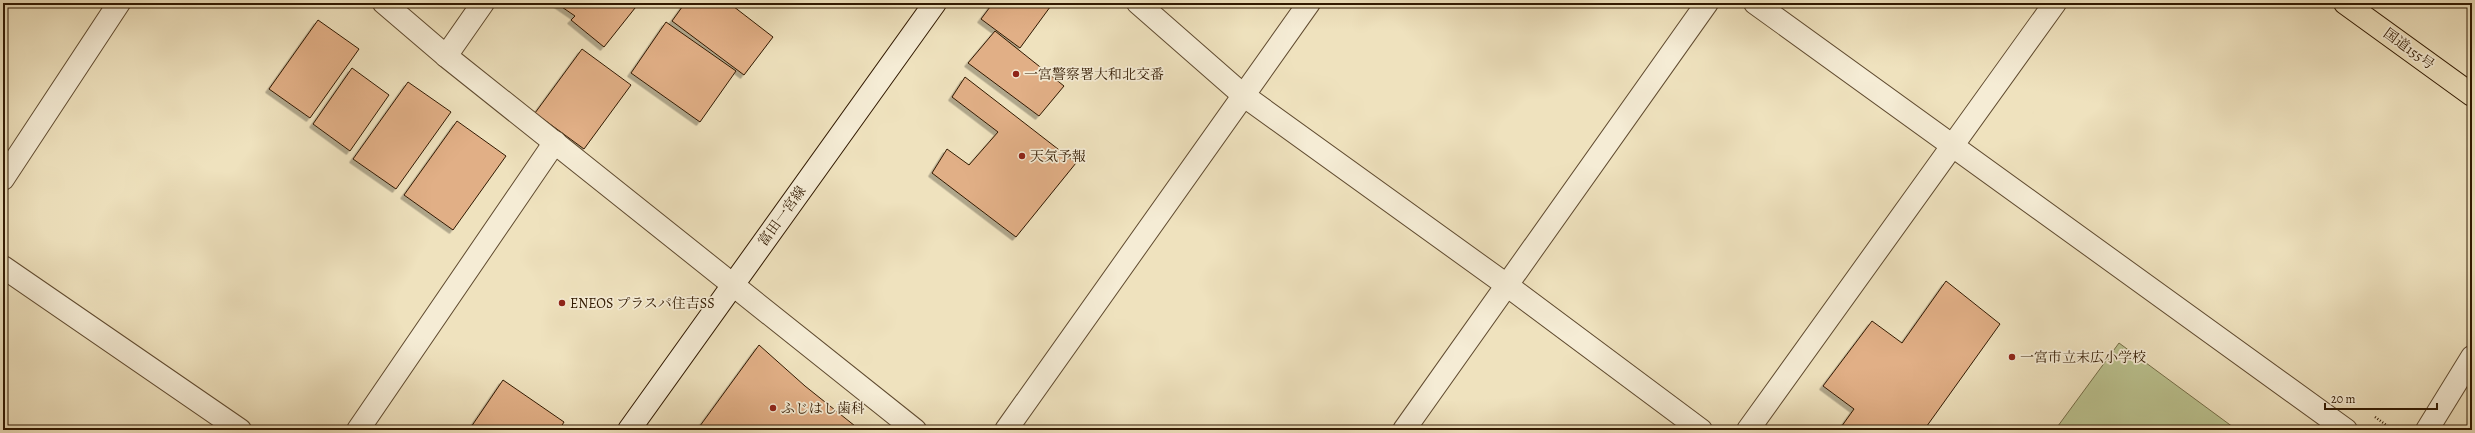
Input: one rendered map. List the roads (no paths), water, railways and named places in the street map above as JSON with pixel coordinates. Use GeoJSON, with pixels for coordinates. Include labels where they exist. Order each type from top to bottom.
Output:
{"type":"FeatureCollection","features":[{"type":"Feature","properties":{"kind":"highway","name":"国道155号"},"geometry":{"type":"LineString","coordinates":[[2345,3],[2472,95]]}},
{"type":"Feature","properties":{"kind":"street"},"geometry":{"type":"LineString","coordinates":[[3,179],[119,3]]}},
{"type":"Feature","properties":{"kind":"street"},"geometry":{"type":"LineString","coordinates":[[384,3],[446,56],[915,430]]}},
{"type":"Feature","properties":{"kind":"street"},"geometry":{"type":"LineString","coordinates":[[446,56],[482,3]]}},
{"type":"Feature","properties":{"kind":"street","name":"富田一宮線"},"geometry":{"type":"LineString","coordinates":[[629,430],[935,3]]}},
{"type":"Feature","properties":{"kind":"street"},"geometry":{"type":"LineString","coordinates":[[1138,3],[1243,95],[1508,286],[1701,430]]}},
{"type":"Feature","properties":{"kind":"street"},"geometry":{"type":"LineString","coordinates":[[1006,430],[1309,3]]}},
{"type":"Feature","properties":{"kind":"street"},"geometry":{"type":"LineString","coordinates":[[1404,430],[1508,286],[1707,3]]}},
{"type":"Feature","properties":{"kind":"street"},"geometry":{"type":"LineString","coordinates":[[1755,3],[2346,430]]}},
{"type":"Feature","properties":{"kind":"street"},"geometry":{"type":"LineString","coordinates":[[1748,430],[1954,147],[2055,3]]}},
{"type":"Feature","properties":{"kind":"street"},"geometry":{"type":"LineString","coordinates":[[358,430],[555,142]]}},
{"type":"Feature","properties":{"kind":"street"},"geometry":{"type":"LineString","coordinates":[[3,267],[240,430]]}},
{"type":"Feature","properties":{"kind":"street"},"geometry":{"type":"LineString","coordinates":[[2427,430],[2472,357]]}},
{"type":"Feature","properties":{"kind":"place","name":"一宮警察署大和北交番"},"geometry":{"type":"Point","coordinates":[1016,74]}},
{"type":"Feature","properties":{"kind":"place","name":"天気予報"},"geometry":{"type":"Point","coordinates":[1022,156]}},
{"type":"Feature","properties":{"kind":"place","name":"ENEOS プラスパ住吉SS"},"geometry":{"type":"Point","coordinates":[562,303]}},
{"type":"Feature","properties":{"kind":"place","name":"一宮市立末広小学校"},"geometry":{"type":"Point","coordinates":[2012,357]}},
{"type":"Feature","properties":{"kind":"place","name":"ふじはし歯科"},"geometry":{"type":"Point","coordinates":[773,408]}}]}
